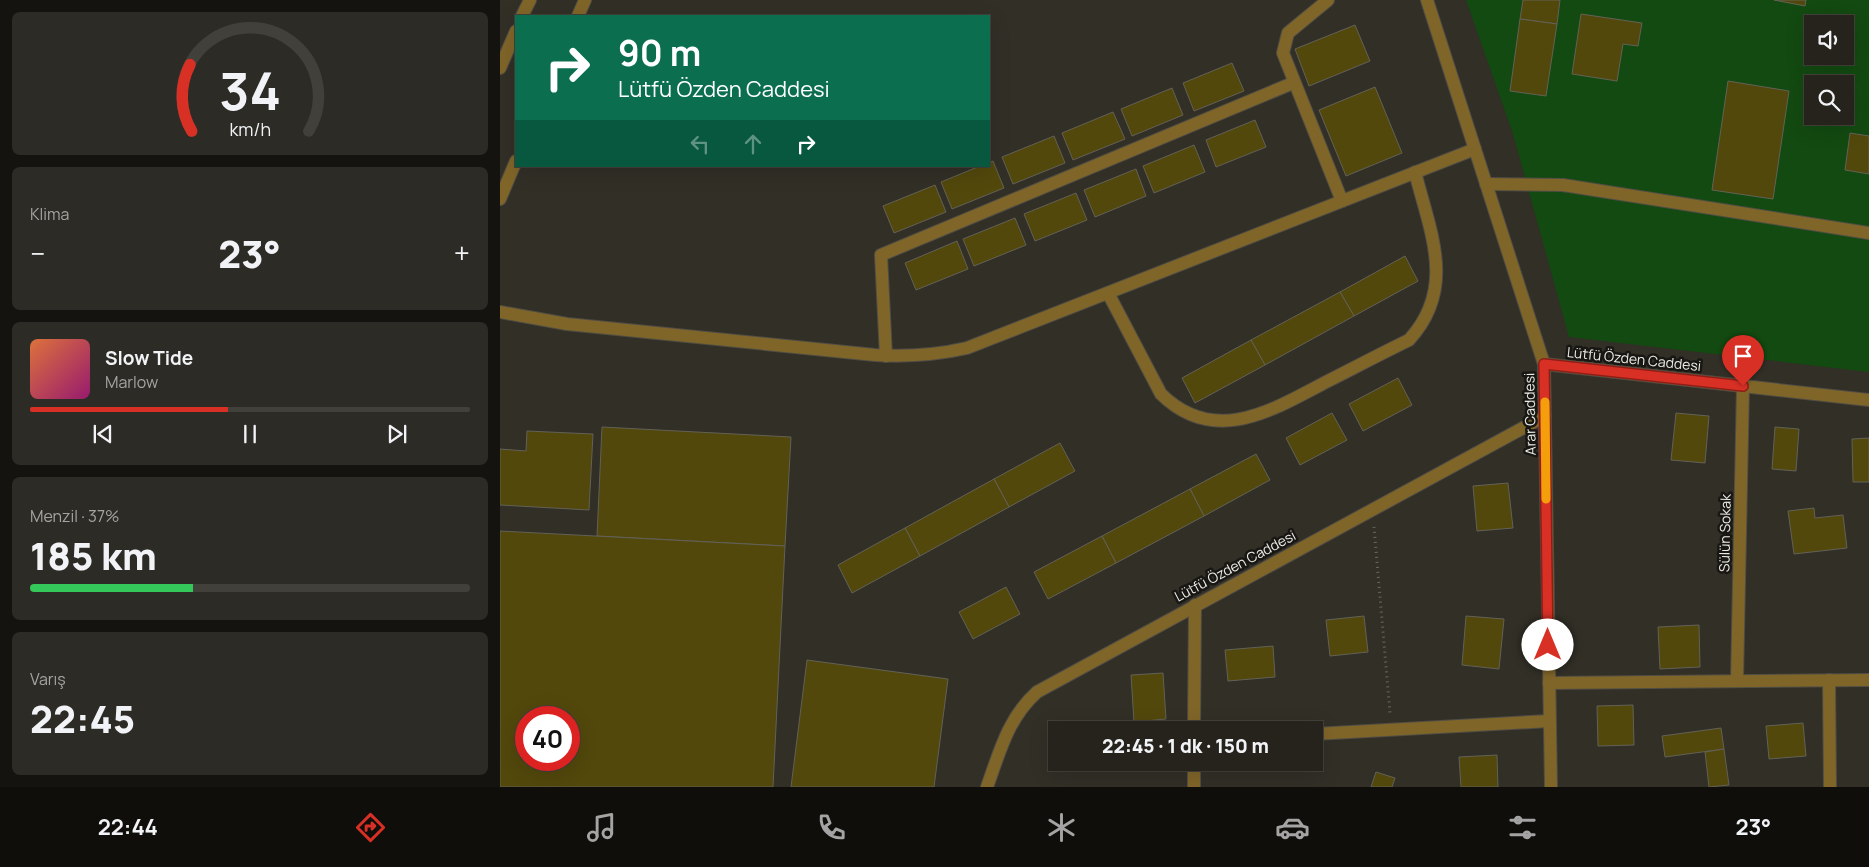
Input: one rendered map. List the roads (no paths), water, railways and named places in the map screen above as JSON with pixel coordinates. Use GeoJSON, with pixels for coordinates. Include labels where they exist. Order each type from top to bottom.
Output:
{"type":"FeatureCollection","features":[{"type":"Feature","properties":{"kind":"street"},"geometry":{"type":"LineString","coordinates":[[522,15],[530,0]]}},
{"type":"Feature","properties":{"kind":"street"},"geometry":{"type":"LineString","coordinates":[[578,15],[585,0]]}},
{"type":"Feature","properties":{"kind":"street"},"geometry":{"type":"LineString","coordinates":[[1328,0],[1293,27],[1285,40],[1284,60],[1342,201]]}},
{"type":"Feature","properties":{"kind":"street","name":"Arar Caddesi"},"geometry":{"type":"LineString","coordinates":[[1427,0],[1544,364],[1551,787]]}},
{"type":"Feature","properties":{"kind":"street"},"geometry":{"type":"LineString","coordinates":[[500,68],[515,32]]}},
{"type":"Feature","properties":{"kind":"street"},"geometry":{"type":"LineString","coordinates":[[886,356],[881,255],[1294,83]]}},
{"type":"Feature","properties":{"kind":"street"},"geometry":{"type":"LineString","coordinates":[[500,312],[567,324],[886,356],[926,356],[967,348],[1475,149]]}},
{"type":"Feature","properties":{"kind":"street"},"geometry":{"type":"LineString","coordinates":[[500,199],[515,163]]}},
{"type":"Feature","properties":{"kind":"street"},"geometry":{"type":"LineString","coordinates":[[1108,293],[1161,394],[1169,402],[1188,414],[1214,421],[1266,414],[1408,340],[1424,320],[1435,292],[1437,259],[1415,172]]}},
{"type":"Feature","properties":{"kind":"street"},"geometry":{"type":"LineString","coordinates":[[1486,184],[1563,185],[1869,233]]}},
{"type":"Feature","properties":{"kind":"street","name":"Lütfü Özden Caddesi"},"geometry":{"type":"LineString","coordinates":[[1544,364],[1869,400]]}},
{"type":"Feature","properties":{"kind":"street","name":"Sülün Sokak"},"geometry":{"type":"LineString","coordinates":[[1737,682],[1743,386]]}},
{"type":"Feature","properties":{"kind":"street","name":"Lütfü Özden Caddesi"},"geometry":{"type":"LineString","coordinates":[[987,787],[1010,724],[1024,703],[1037,692],[1545,416]]}},
{"type":"Feature","properties":{"kind":"street"},"geometry":{"type":"LineString","coordinates":[[1194,721],[1195,605]]}},
{"type":"Feature","properties":{"kind":"street"},"geometry":{"type":"LineString","coordinates":[[1829,680],[1830,787]]}},
{"type":"Feature","properties":{"kind":"street"},"geometry":{"type":"LineString","coordinates":[[1549,684],[1869,680]]}},
{"type":"Feature","properties":{"kind":"street"},"geometry":{"type":"LineString","coordinates":[[1323,733],[1549,721]]}},
{"type":"Feature","properties":{"kind":"street"},"geometry":{"type":"LineString","coordinates":[[1194,771],[1194,787]]}}]}
